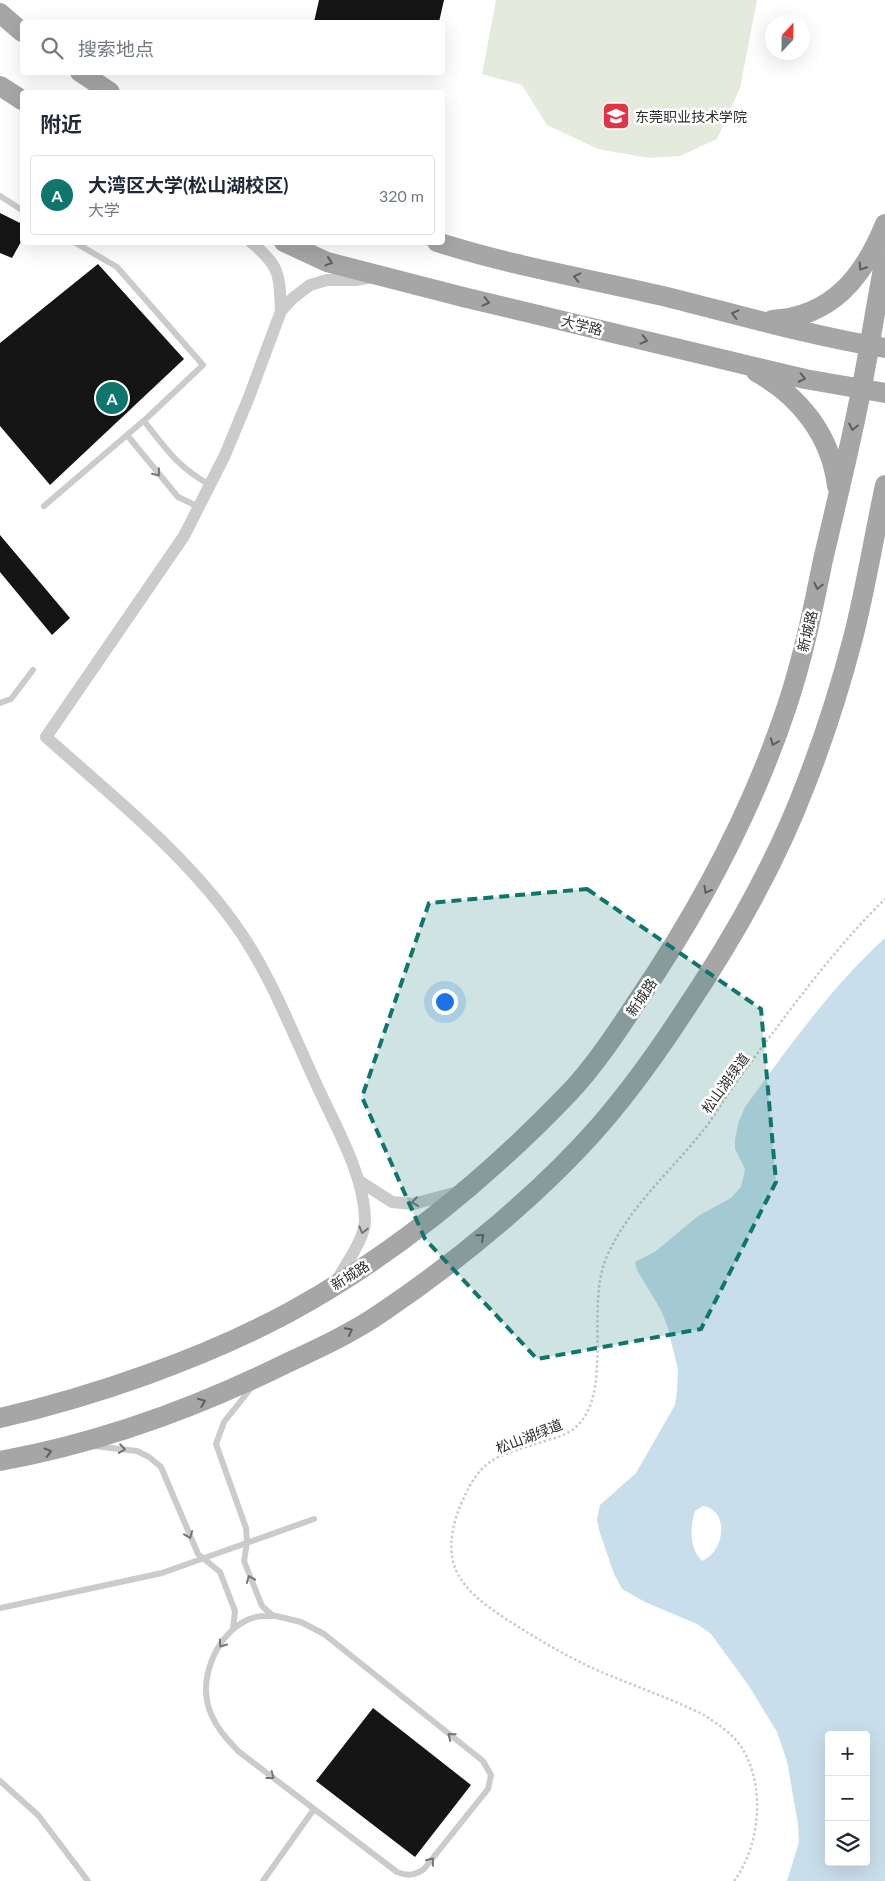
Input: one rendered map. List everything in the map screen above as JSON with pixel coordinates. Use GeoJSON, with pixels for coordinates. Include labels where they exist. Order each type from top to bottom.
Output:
{"type":"FeatureCollection","features":[{"type":"Feature","properties":{"kind":"main road"},"geometry":{"type":"LineString","coordinates":[[0,13],[20,30]]}},
{"type":"Feature","properties":{"kind":"main road"},"geometry":{"type":"LineString","coordinates":[[84,75],[107,90]]}},
{"type":"Feature","properties":{"kind":"main road"},"geometry":{"type":"LineString","coordinates":[[0,86],[20,99]]}},
{"type":"Feature","properties":{"kind":"main road"},"geometry":{"type":"LineString","coordinates":[[759,320],[800,316],[827,304],[840,294],[858,274],[871,254],[885,224]]}},
{"type":"Feature","properties":{"kind":"main road","name":"大学路"},"geometry":{"type":"LineString","coordinates":[[290,245],[327,262],[805,379],[885,393]]}},
{"type":"Feature","properties":{"kind":"main road"},"geometry":{"type":"LineString","coordinates":[[445,245],[475,254],[877,347]]}},
{"type":"Feature","properties":{"kind":"main road","name":"新城路"},"geometry":{"type":"LineString","coordinates":[[0,1418],[93,1393],[231,1341],[291,1311],[366,1265],[435,1216],[569,1093],[619,1030],[673,949],[719,867],[759,782],[788,705],[806,637],[862,388],[877,347],[885,259]]}},
{"type":"Feature","properties":{"kind":"main road"},"geometry":{"type":"LineString","coordinates":[[736,362],[775,384],[813,419],[833,462],[838,494]]}},
{"type":"Feature","properties":{"kind":"main road"},"geometry":{"type":"LineString","coordinates":[[0,1461],[73,1445],[188,1408],[266,1374],[378,1316],[444,1268],[563,1164],[634,1084],[726,950],[785,835],[805,786],[833,706],[854,636],[885,485]]}},
{"type":"Feature","properties":{"kind":"main road"},"geometry":{"type":"LineString","coordinates":[[875,533],[885,513]]}},
{"type":"Feature","properties":{"kind":"street"},"geometry":{"type":"LineString","coordinates":[[255,245],[269,257],[279,274],[281,311]]}},
{"type":"Feature","properties":{"kind":"street"},"geometry":{"type":"LineString","coordinates":[[334,1285],[362,1236],[365,1220],[361,1182],[281,1008],[235,924],[184,861],[46,737],[184,536],[210,485],[250,397],[281,311],[293,298],[310,285],[327,280],[356,280],[380,275]]}},
{"type":"Feature","properties":{"kind":"street"},"geometry":{"type":"LineString","coordinates":[[361,1182],[392,1202],[413,1204],[462,1191]]}},
{"type":"Feature","properties":{"kind":"lane"},"geometry":{"type":"LineString","coordinates":[[0,196],[20,209]]}},
{"type":"Feature","properties":{"kind":"lane"},"geometry":{"type":"LineString","coordinates":[[44,506],[144,421],[203,365],[117,267],[79,245]]}},
{"type":"Feature","properties":{"kind":"lane"},"geometry":{"type":"LineString","coordinates":[[144,421],[175,461],[191,474],[210,485]]}},
{"type":"Feature","properties":{"kind":"lane"},"geometry":{"type":"LineString","coordinates":[[128,435],[178,497],[199,506]]}},
{"type":"Feature","properties":{"kind":"lane"},"geometry":{"type":"LineString","coordinates":[[0,703],[11,699],[33,670]]}},
{"type":"Feature","properties":{"kind":"lane"},"geometry":{"type":"LineString","coordinates":[[266,1374],[232,1409],[220,1429],[216,1444],[246,1528],[245,1567],[262,1606],[278,1616]]}},
{"type":"Feature","properties":{"kind":"lane"},"geometry":{"type":"LineString","coordinates":[[73,1445],[137,1451],[155,1461],[165,1474],[196,1550],[204,1560],[220,1572],[235,1611],[233,1629]]}},
{"type":"Feature","properties":{"kind":"lane"},"geometry":{"type":"LineString","coordinates":[[0,1608],[125,1582],[204,1560],[247,1542],[314,1519]]}},
{"type":"Feature","properties":{"kind":"lane"},"geometry":{"type":"LineString","coordinates":[[262,1616],[278,1616],[300,1622],[324,1634],[483,1762],[491,1774],[490,1782],[482,1796],[424,1870],[411,1875],[397,1872],[238,1751],[217,1726],[210,1712],[207,1694],[207,1676],[212,1659],[222,1642],[233,1629],[248,1620],[262,1616]]}},
{"type":"Feature","properties":{"kind":"lane"},"geometry":{"type":"LineString","coordinates":[[0,1782],[38,1815],[88,1881]]}},
{"type":"Feature","properties":{"kind":"lane"},"geometry":{"type":"LineString","coordinates":[[263,1881],[314,1809]]}},
{"type":"Feature","properties":{"kind":"path","name":"松山湖绿道"},"geometry":{"type":"LineString","coordinates":[[734,1881],[747,1858],[756,1825],[752,1778],[742,1748],[718,1724],[704,1715],[577,1661],[542,1642],[481,1601],[459,1576],[454,1563],[452,1552],[454,1525],[465,1495],[482,1466],[499,1457],[567,1434],[585,1415],[596,1376],[598,1281],[607,1256],[623,1227],[662,1176],[701,1133],[732,1088],[836,952],[885,899]]}},
{"type":"Feature","properties":{"kind":"highlighted area"},"geometry":{"type":"Polygon","coordinates":[[[587,889],[761,1009],[776,1182],[701,1329],[537,1359],[425,1239],[362,1097],[429,903],[587,889]]]}},
{"type":"Feature","properties":{"kind":"green space"},"geometry":{"type":"Polygon","coordinates":[[[496,0],[757,0],[740,88],[717,139],[680,156],[649,158],[598,149],[547,125],[522,85],[482,74],[496,0]]]}},
{"type":"Feature","properties":{"kind":"water"},"geometry":{"type":"Polygon","coordinates":[[[885,938],[885,1881],[787,1881],[799,1842],[798,1824],[787,1761],[777,1732],[749,1686],[711,1634],[697,1624],[645,1602],[622,1589],[614,1574],[597,1519],[600,1505],[636,1473],[675,1405],[678,1370],[668,1328],[661,1310],[637,1270],[635,1262],[656,1251],[698,1216],[731,1198],[741,1187],[745,1169],[735,1149],[735,1139],[739,1121],[745,1107],[828,997],[885,938]],[[703,1506],[695,1511],[692,1524],[693,1544],[702,1561],[710,1556],[720,1540],[720,1522],[717,1514],[703,1506]]]}},
{"type":"Feature","properties":{"kind":"building"},"geometry":{"type":"Polygon","coordinates":[[[319,0],[444,0],[439,20],[314,20],[319,0]]]}},
{"type":"Feature","properties":{"kind":"building"},"geometry":{"type":"Polygon","coordinates":[[[0,213],[20,223],[20,244],[12,258],[0,253],[0,213]]]}},
{"type":"Feature","properties":{"kind":"building"},"geometry":{"type":"Polygon","coordinates":[[[98,264],[184,359],[50,485],[0,426],[0,343],[98,264]]]}},
{"type":"Feature","properties":{"kind":"building"},"geometry":{"type":"Polygon","coordinates":[[[0,535],[70,618],[52,635],[0,572],[0,535]]]}},
{"type":"Feature","properties":{"kind":"building"},"geometry":{"type":"Polygon","coordinates":[[[373,1708],[471,1785],[415,1857],[316,1781],[373,1708]]]}},
{"type":"Feature","properties":{"kind":"place","name":"东莞职业技术学院"},"geometry":{"type":"Point","coordinates":[616,116]}},
{"type":"Feature","properties":{"kind":"place","name":"大湾区大学(松山湖校区)"},"geometry":{"type":"Point","coordinates":[112,398]}}]}
